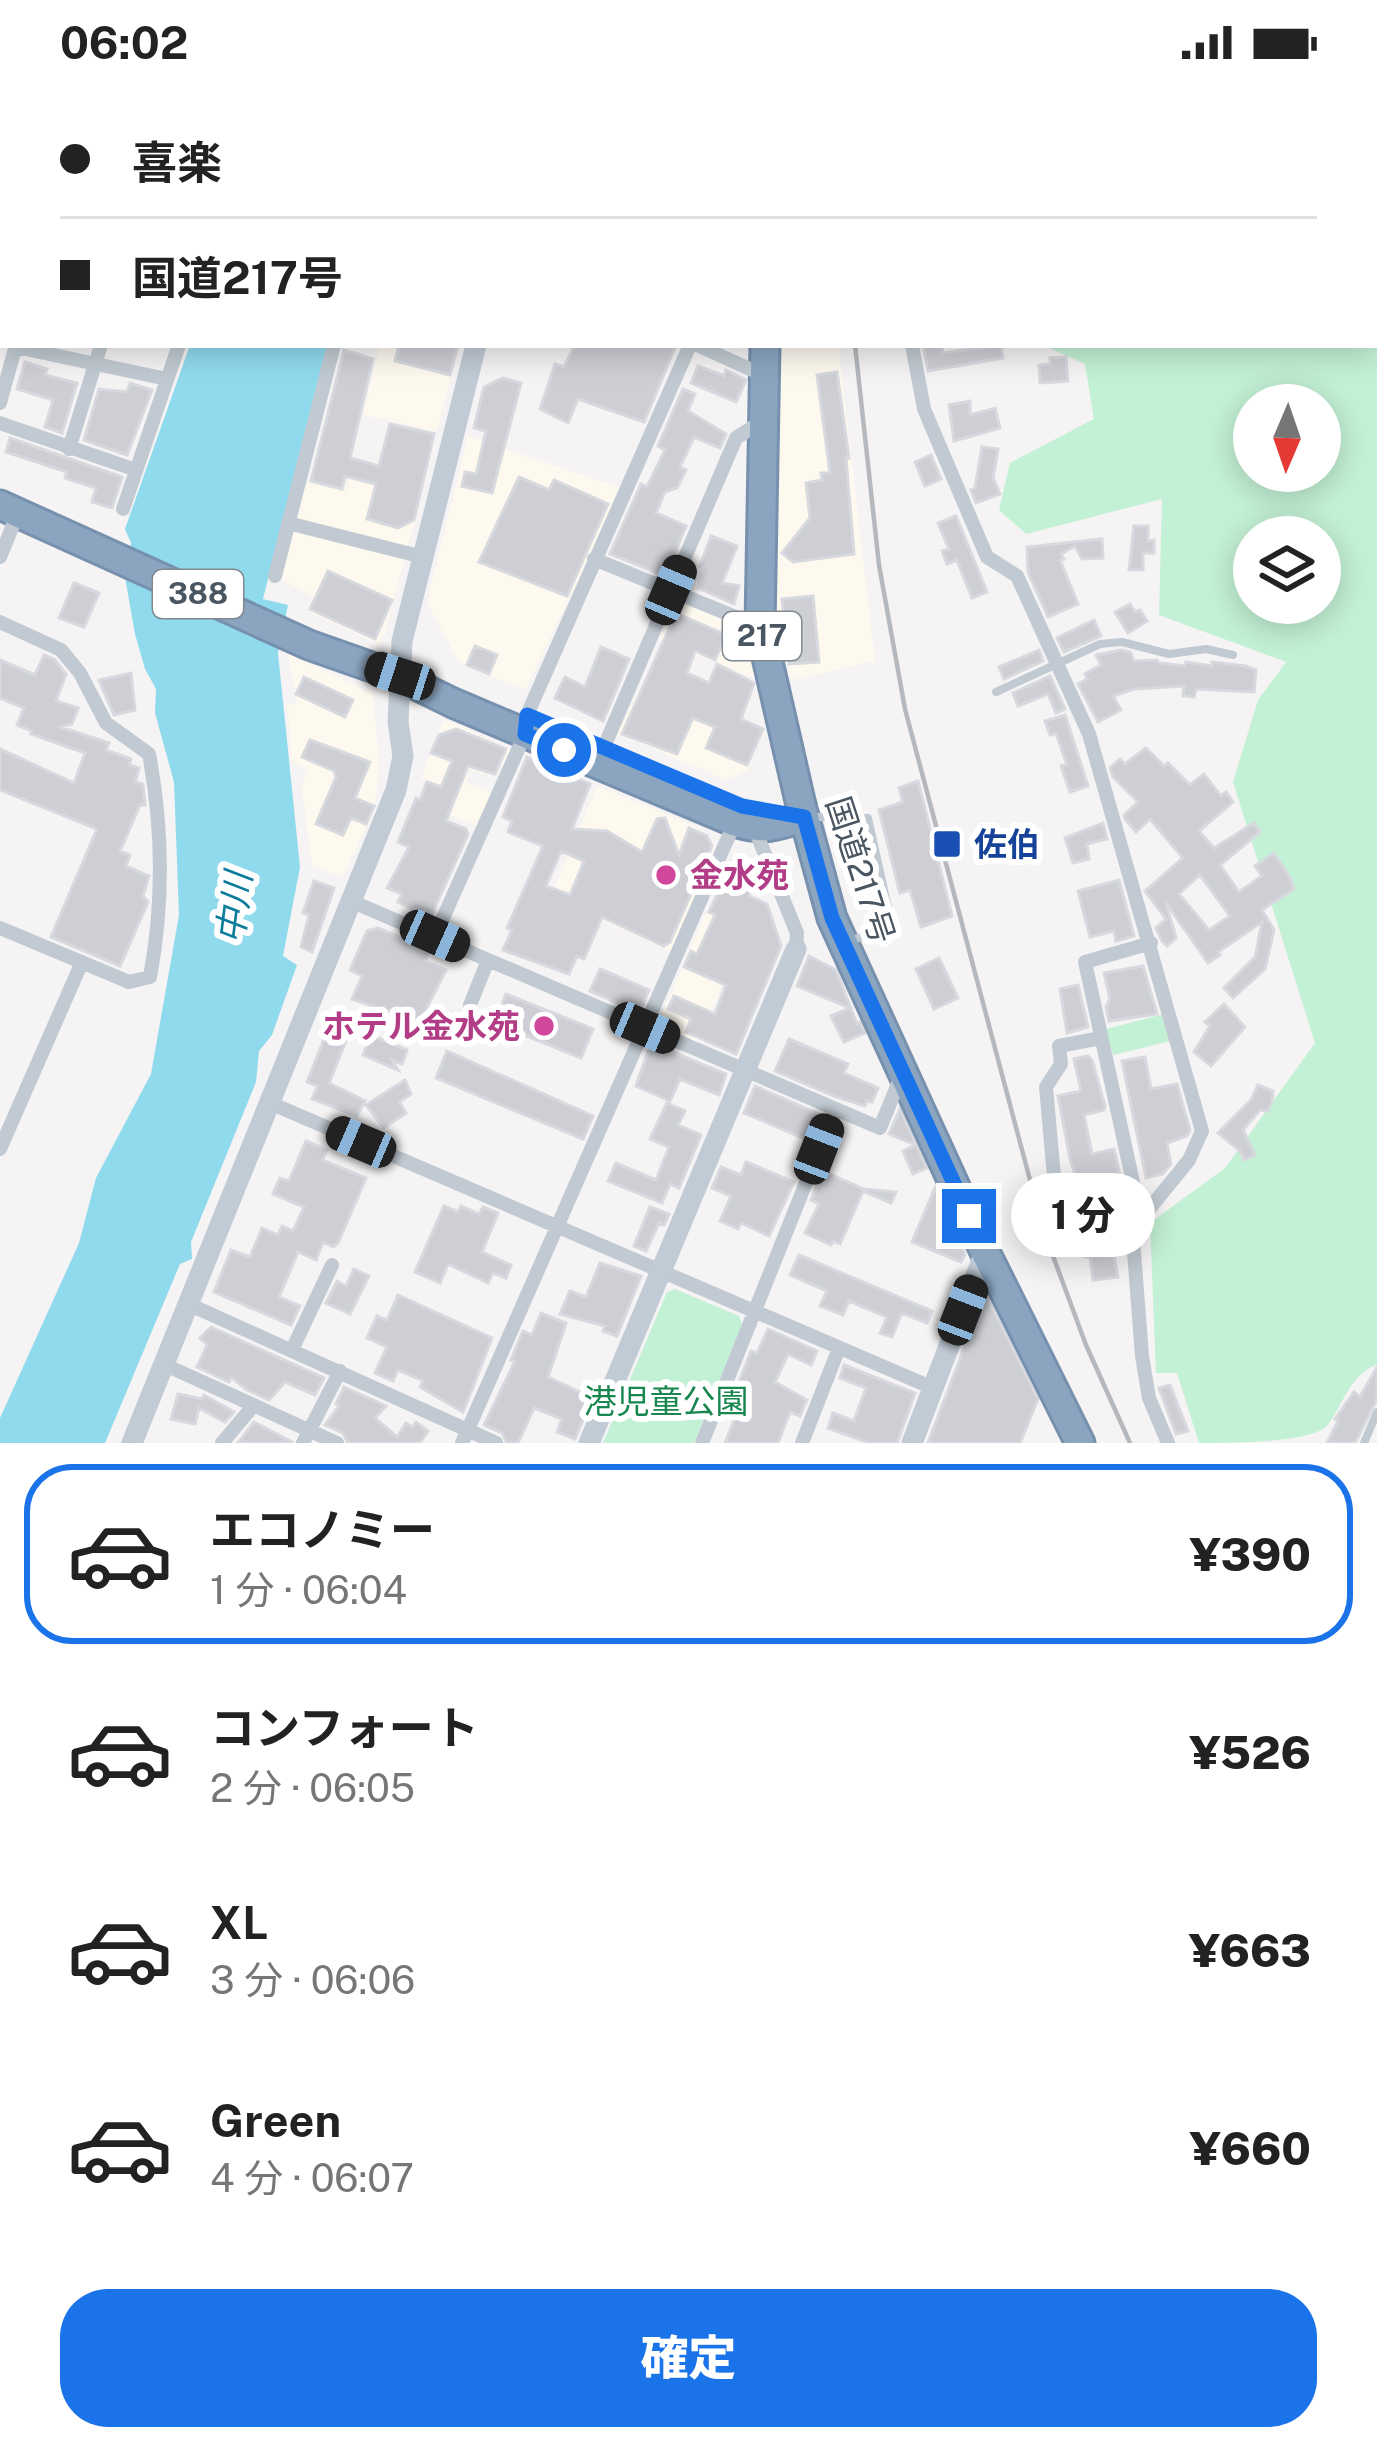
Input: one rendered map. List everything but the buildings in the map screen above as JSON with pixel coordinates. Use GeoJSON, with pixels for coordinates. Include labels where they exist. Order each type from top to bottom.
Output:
{"type":"FeatureCollection","features":[{"type":"Feature","properties":{"kind":"highway","name":"国道217号"},"geometry":{"type":"LineString","coordinates":[[765,348],[760,627],[832,918],[1080,1443]]}},
{"type":"Feature","properties":{"kind":"highway","name":"388"},"geometry":{"type":"LineString","coordinates":[[9,509],[287,635],[526,724],[744,819]]}},
{"type":"Feature","properties":{"kind":"highway"},"geometry":{"type":"LineString","coordinates":[[744,819],[774,828],[804,817]]}},
{"type":"Feature","properties":{"kind":"street"},"geometry":{"type":"LineString","coordinates":[[24,348],[167,379]]}},
{"type":"Feature","properties":{"kind":"street"},"geometry":{"type":"LineString","coordinates":[[69,449],[100,348]]}},
{"type":"Feature","properties":{"kind":"street"},"geometry":{"type":"LineString","coordinates":[[123,509],[178,348]]}},
{"type":"Feature","properties":{"kind":"street"},"geometry":{"type":"LineString","coordinates":[[274,576],[333,348]]}},
{"type":"Feature","properties":{"kind":"street"},"geometry":{"type":"LineString","coordinates":[[132,1443],[395,790],[403,756],[398,722],[402,641],[475,348]]}},
{"type":"Feature","properties":{"kind":"street"},"geometry":{"type":"LineString","coordinates":[[435,936],[594,559],[692,348]]}},
{"type":"Feature","properties":{"kind":"street"},"geometry":{"type":"LineString","coordinates":[[700,348],[765,375]]}},
{"type":"Feature","properties":{"kind":"street"},"geometry":{"type":"LineString","coordinates":[[913,348],[924,409],[987,557],[1018,576],[1089,734],[1202,1131],[1189,1160],[1139,1212],[1071,1221],[1055,1187],[1046,1087],[1061,1064],[1059,1046],[1101,1038]]}},
{"type":"Feature","properties":{"kind":"street"},"geometry":{"type":"LineString","coordinates":[[0,403],[5,365]]}},
{"type":"Feature","properties":{"kind":"street"},"geometry":{"type":"LineString","coordinates":[[603,757],[736,438],[766,419]]}},
{"type":"Feature","properties":{"kind":"street"},"geometry":{"type":"LineString","coordinates":[[0,424],[136,470]]}},
{"type":"Feature","properties":{"kind":"street"},"geometry":{"type":"LineString","coordinates":[[0,557],[9,509]]}},
{"type":"Feature","properties":{"kind":"street"},"geometry":{"type":"LineString","coordinates":[[288,523],[423,557]]}},
{"type":"Feature","properties":{"kind":"street"},"geometry":{"type":"LineString","coordinates":[[594,559],[760,627]]}},
{"type":"Feature","properties":{"kind":"street"},"geometry":{"type":"LineString","coordinates":[[0,622],[61,650],[90,688],[106,724],[149,754],[161,860],[158,937],[150,977],[128,982],[0,928]]}},
{"type":"Feature","properties":{"kind":"street"},"geometry":{"type":"LineString","coordinates":[[589,1443],[796,949],[797,933],[744,819]]}},
{"type":"Feature","properties":{"kind":"street"},"geometry":{"type":"LineString","coordinates":[[465,1436],[645,1028],[744,819]]}},
{"type":"Feature","properties":{"kind":"street"},"geometry":{"type":"LineString","coordinates":[[353,902],[880,1128],[902,1072]]}},
{"type":"Feature","properties":{"kind":"street"},"geometry":{"type":"LineString","coordinates":[[1151,943],[1085,962],[1139,1212],[1133,1239],[1142,1356],[1150,1398],[1168,1443]]}},
{"type":"Feature","properties":{"kind":"street"},"geometry":{"type":"LineString","coordinates":[[470,1005],[488,960]]}},
{"type":"Feature","properties":{"kind":"street"},"geometry":{"type":"LineString","coordinates":[[0,1149],[82,962]]}},
{"type":"Feature","properties":{"kind":"street"},"geometry":{"type":"LineString","coordinates":[[271,1103],[933,1388]]}},
{"type":"Feature","properties":{"kind":"street"},"geometry":{"type":"LineString","coordinates":[[702,1443],[835,1110]]}},
{"type":"Feature","properties":{"kind":"street"},"geometry":{"type":"LineString","coordinates":[[912,1443],[986,1252]]}},
{"type":"Feature","properties":{"kind":"street"},"geometry":{"type":"LineString","coordinates":[[292,1350],[332,1265]]}},
{"type":"Feature","properties":{"kind":"street"},"geometry":{"type":"LineString","coordinates":[[188,1304],[340,1371],[465,1436],[496,1443]]}},
{"type":"Feature","properties":{"kind":"street"},"geometry":{"type":"LineString","coordinates":[[802,1443],[839,1348]]}},
{"type":"Feature","properties":{"kind":"street"},"geometry":{"type":"LineString","coordinates":[[163,1364],[254,1405],[307,1436],[337,1443]]}},
{"type":"Feature","properties":{"kind":"street"},"geometry":{"type":"LineString","coordinates":[[307,1436],[340,1371]]}},
{"type":"Feature","properties":{"kind":"street"},"geometry":{"type":"LineString","coordinates":[[222,1443],[254,1405]]}},
{"type":"Feature","properties":{"kind":"lane"},"geometry":{"type":"LineString","coordinates":[[996,692],[1100,644],[1122,642],[1168,654],[1206,649],[1233,655]]}},
{"type":"Feature","properties":{"kind":"lane"},"geometry":{"type":"LineString","coordinates":[[804,817],[868,818],[893,930],[843,942]]}},
{"type":"Feature","properties":{"kind":"lane"},"geometry":{"type":"LineString","coordinates":[[1364,1443],[1377,1412]]}},
{"type":"Feature","properties":{"kind":"shaded area"},"geometry":{"type":"Polygon","coordinates":[[[379,348],[458,348],[437,431],[363,415],[379,348]]]}},
{"type":"Feature","properties":{"kind":"shaded area"},"geometry":{"type":"Polygon","coordinates":[[[779,348],[838,348],[875,661],[791,680],[774,594],[779,348]]]}},
{"type":"Feature","properties":{"kind":"shaded area"},"geometry":{"type":"Polygon","coordinates":[[[468,436],[622,488],[525,690],[459,662],[427,603],[468,436]]]}},
{"type":"Feature","properties":{"kind":"shaded area"},"geometry":{"type":"Polygon","coordinates":[[[349,479],[421,497],[385,633],[378,644],[307,611],[313,596],[279,579],[305,482],[345,492],[349,479]]]}},
{"type":"Feature","properties":{"kind":"shaded area"},"geometry":{"type":"Polygon","coordinates":[[[678,601],[743,629],[757,679],[660,640],[678,601]]]}},
{"type":"Feature","properties":{"kind":"shaded area"},"geometry":{"type":"Polygon","coordinates":[[[288,653],[373,694],[379,762],[375,810],[342,877],[312,866],[302,789],[305,773],[310,771],[292,761],[287,705],[297,703],[288,653]]]}},
{"type":"Feature","properties":{"kind":"shaded area"},"geometry":{"type":"Polygon","coordinates":[[[636,696],[663,705],[704,697],[694,720],[713,728],[709,738],[753,756],[748,770],[726,780],[618,733],[636,696]]]}},
{"type":"Feature","properties":{"kind":"shaded area"},"geometry":{"type":"Polygon","coordinates":[[[443,722],[514,751],[507,767],[491,761],[484,775],[469,769],[465,782],[493,794],[478,827],[450,815],[458,795],[421,779],[443,722]]]}},
{"type":"Feature","properties":{"kind":"shaded area"},"geometry":{"type":"Polygon","coordinates":[[[597,786],[689,824],[709,837],[715,848],[671,951],[606,922],[609,910],[555,887],[597,786]]]}},
{"type":"Feature","properties":{"kind":"shaded area"},"geometry":{"type":"Polygon","coordinates":[[[706,913],[746,929],[697,1044],[658,1024],[706,913]]]}},
{"type":"Feature","properties":{"kind":"green space"},"geometry":{"type":"Polygon","coordinates":[[[1050,348],[1377,348],[1377,1364],[1359,1376],[1326,1427],[1302,1436],[1199,1443],[1177,1373],[1156,1373],[1150,1223],[1225,1168],[1315,1043],[1233,782],[1258,700],[1286,662],[1159,615],[1162,499],[1026,534],[999,510],[1010,463],[1094,419],[1085,364],[1050,348]]]}},
{"type":"Feature","properties":{"kind":"green space"},"geometry":{"type":"Polygon","coordinates":[[[1164,1014],[1170,1041],[1113,1055],[1106,1029],[1164,1014]]]}},
{"type":"Feature","properties":{"kind":"green space","name":"港児童公園"},"geometry":{"type":"Polygon","coordinates":[[[675,1289],[739,1316],[742,1325],[694,1443],[603,1443],[667,1292],[675,1289]]]}},
{"type":"Feature","properties":{"kind":"water","name":"中川"},"geometry":{"type":"Polygon","coordinates":[[[189,348],[326,348],[263,599],[288,605],[278,653],[300,867],[283,956],[297,965],[272,1035],[259,1051],[256,1082],[191,1242],[192,1259],[180,1264],[105,1443],[0,1443],[0,1418],[79,1243],[96,1178],[151,1074],[179,915],[174,782],[155,713],[156,689],[135,634],[125,577],[131,543],[125,529],[189,348]]]}},
{"type":"Feature","properties":{"kind":"railway"},"geometry":{"type":"LineString","coordinates":[[855,348],[879,565],[905,709],[1043,1229],[1086,1345],[1130,1443]]}},
{"type":"Feature","properties":{"kind":"place","name":"佐伯"},"geometry":{"type":"Point","coordinates":[947,844]}},
{"type":"Feature","properties":{"kind":"place","name":"金水苑"},"geometry":{"type":"Point","coordinates":[666,875]}},
{"type":"Feature","properties":{"kind":"place","name":"ホテル金水苑"},"geometry":{"type":"Point","coordinates":[544,1026]}},
{"type":"Feature","properties":{"kind":"route"},"geometry":{"type":"LineString","coordinates":[[564,750],[525,734],[527,715],[742,806],[804,817],[832,918],[969,1216]]}}]}
